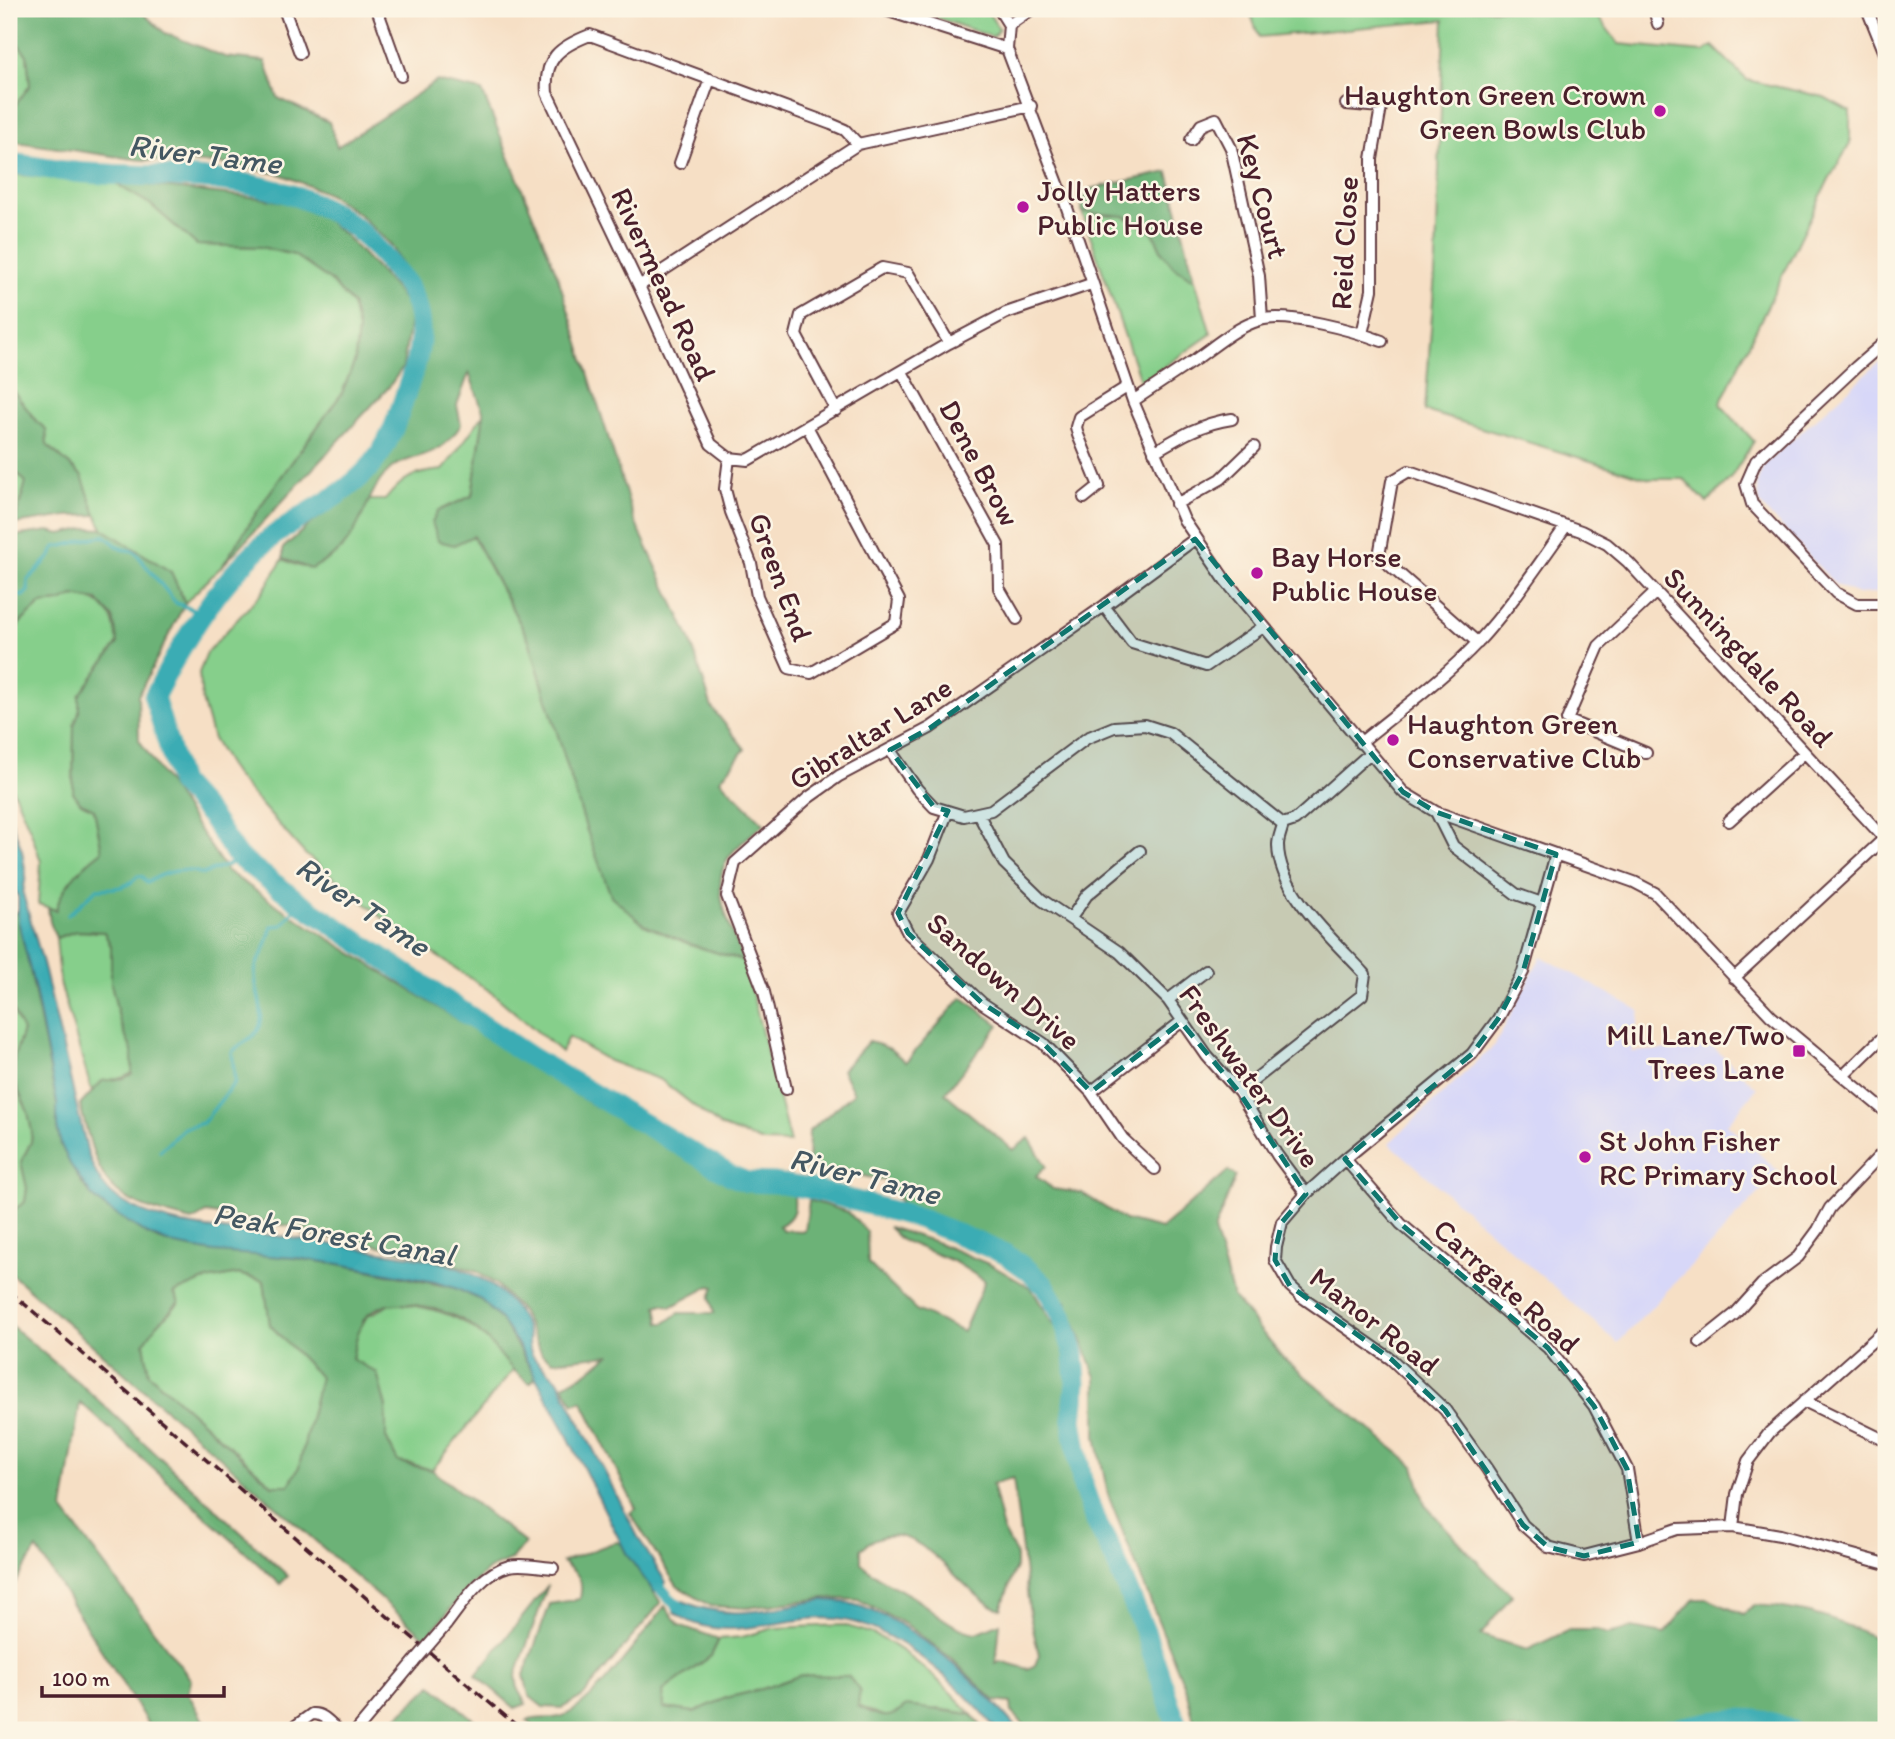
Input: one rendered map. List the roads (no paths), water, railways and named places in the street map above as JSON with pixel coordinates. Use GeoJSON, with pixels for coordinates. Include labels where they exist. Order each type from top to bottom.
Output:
{"type":"FeatureCollection","features":[{"type":"Feature","properties":{"kind":"street"},"geometry":{"type":"LineString","coordinates":[[284,9],[300,53]]}},
{"type":"Feature","properties":{"kind":"street"},"geometry":{"type":"LineString","coordinates":[[377,9],[401,76]]}},
{"type":"Feature","properties":{"kind":"street"},"geometry":{"type":"LineString","coordinates":[[883,9],[1007,49]]}},
{"type":"Feature","properties":{"kind":"street"},"geometry":{"type":"LineString","coordinates":[[999,9],[1009,25],[1007,49],[1031,106],[1127,387],[1176,505],[1195,539],[1263,627],[1403,792],[1436,813],[1633,882],[1655,893],[1772,1016],[1886,1112]]}},
{"type":"Feature","properties":{"kind":"street"},"geometry":{"type":"LineString","coordinates":[[1009,25],[1032,9]]}},
{"type":"Feature","properties":{"kind":"street"},"geometry":{"type":"LineString","coordinates":[[1654,9],[1658,24]]}},
{"type":"Feature","properties":{"kind":"street"},"geometry":{"type":"LineString","coordinates":[[1867,9],[1886,56]]}},
{"type":"Feature","properties":{"kind":"street","name":"Rivermead Road"},"geometry":{"type":"LineString","coordinates":[[729,458],[711,444],[547,93],[547,74],[551,63],[561,48],[590,35],[831,124],[845,130],[858,144]]}},
{"type":"Feature","properties":{"kind":"street"},"geometry":{"type":"LineString","coordinates":[[680,163],[710,79]]}},
{"type":"Feature","properties":{"kind":"street","name":"Reid Close"},"geometry":{"type":"LineString","coordinates":[[1346,104],[1381,107],[1372,159],[1372,290],[1362,334]]}},
{"type":"Feature","properties":{"kind":"street"},"geometry":{"type":"LineString","coordinates":[[639,286],[858,144],[1031,106]]}},
{"type":"Feature","properties":{"kind":"street","name":"Key Court"},"geometry":{"type":"LineString","coordinates":[[1191,140],[1201,125],[1216,119],[1228,141],[1259,276],[1262,319]]}},
{"type":"Feature","properties":{"kind":"street"},"geometry":{"type":"LineString","coordinates":[[836,410],[796,335],[801,315],[882,268],[908,273],[949,343]]}},
{"type":"Feature","properties":{"kind":"street"},"geometry":{"type":"LineString","coordinates":[[729,458],[748,460],[808,428],[949,343],[1006,313],[1091,284]]}},
{"type":"Feature","properties":{"kind":"street"},"geometry":{"type":"LineString","coordinates":[[1133,401],[1211,346],[1262,319]]}},
{"type":"Feature","properties":{"kind":"street","name":"Reid Close"},"geometry":{"type":"LineString","coordinates":[[1262,319],[1285,319],[1362,334],[1382,341]]}},
{"type":"Feature","properties":{"kind":"street"},"geometry":{"type":"LineString","coordinates":[[1886,341],[1756,461],[1746,484],[1752,504],[1836,593],[1857,604],[1886,604]]}},
{"type":"Feature","properties":{"kind":"street","name":"Dene Brow"},"geometry":{"type":"LineString","coordinates":[[902,372],[998,545],[999,588],[1017,619]]}},
{"type":"Feature","properties":{"kind":"street"},"geometry":{"type":"LineString","coordinates":[[1084,498],[1099,486],[1078,435],[1076,426],[1079,417],[1127,387]]}},
{"type":"Feature","properties":{"kind":"street"},"geometry":{"type":"LineString","coordinates":[[1154,452],[1194,429],[1232,419]]}},
{"type":"Feature","properties":{"kind":"street","name":"Green End"},"geometry":{"type":"LineString","coordinates":[[729,458],[725,489],[751,563],[757,596],[789,668],[811,673],[895,623],[899,600],[808,428]]}},
{"type":"Feature","properties":{"kind":"street"},"geometry":{"type":"LineString","coordinates":[[1176,505],[1221,479],[1254,447]]}},
{"type":"Feature","properties":{"kind":"street","name":"Sunningdale Road"},"geometry":{"type":"LineString","coordinates":[[1478,643],[1379,556],[1392,481],[1409,471],[1566,526],[1607,544],[1628,562],[1885,838]]}},
{"type":"Feature","properties":{"kind":"street"},"geometry":{"type":"LineString","coordinates":[[1360,743],[1478,643],[1513,601],[1566,526]]}},
{"type":"Feature","properties":{"kind":"street","name":"Gibraltar Lane"},"geometry":{"type":"LineString","coordinates":[[786,1089],[764,992],[727,896],[735,863],[808,798],[839,776],[930,728],[1195,539]]}},
{"type":"Feature","properties":{"kind":"street"},"geometry":{"type":"LineString","coordinates":[[1646,753],[1567,720],[1599,646],[1656,592]]}},
{"type":"Feature","properties":{"kind":"street"},"geometry":{"type":"LineString","coordinates":[[1104,606],[1132,643],[1206,666],[1263,627]]}},
{"type":"Feature","properties":{"kind":"street"},"geometry":{"type":"LineString","coordinates":[[890,750],[917,789],[934,807],[964,816],[991,810],[1087,738],[1114,727],[1145,725],[1170,733],[1283,824]]}},
{"type":"Feature","properties":{"kind":"street"},"geometry":{"type":"LineString","coordinates":[[1729,821],[1804,753]]}},
{"type":"Feature","properties":{"kind":"street"},"geometry":{"type":"LineString","coordinates":[[1283,824],[1295,820],[1369,754]]}},
{"type":"Feature","properties":{"kind":"street","name":"Sandown Drive"},"geometry":{"type":"LineString","coordinates":[[948,811],[929,859],[898,914],[908,933],[982,1003],[1043,1043],[1091,1092],[1123,1139],[1155,1170]]}},
{"type":"Feature","properties":{"kind":"street","name":"Freshwater Drive"},"geometry":{"type":"LineString","coordinates":[[978,813],[1004,863],[1041,900],[1119,953],[1168,1000],[1207,1056],[1239,1092],[1277,1155],[1306,1194]]}},
{"type":"Feature","properties":{"kind":"street"},"geometry":{"type":"LineString","coordinates":[[1436,813],[1453,846],[1516,894],[1542,903]]}},
{"type":"Feature","properties":{"kind":"street"},"geometry":{"type":"LineString","coordinates":[[1239,1092],[1362,995],[1365,974],[1297,898],[1281,863],[1278,843],[1283,824]]}},
{"type":"Feature","properties":{"kind":"street"},"geometry":{"type":"LineString","coordinates":[[1734,978],[1885,838]]}},
{"type":"Feature","properties":{"kind":"street"},"geometry":{"type":"LineString","coordinates":[[1071,918],[1087,895],[1140,851]]}},
{"type":"Feature","properties":{"kind":"street","name":"Manor Road"},"geometry":{"type":"LineString","coordinates":[[1556,854],[1523,972],[1498,1019],[1472,1054],[1345,1158],[1306,1194],[1282,1222],[1275,1260],[1290,1286],[1302,1297],[1391,1359],[1445,1410],[1488,1469],[1523,1525],[1548,1547],[1584,1556],[1677,1529],[1733,1527],[1780,1535],[1886,1564]]}},
{"type":"Feature","properties":{"kind":"street"},"geometry":{"type":"LineString","coordinates":[[1168,1000],[1206,971]]}},
{"type":"Feature","properties":{"kind":"street"},"geometry":{"type":"LineString","coordinates":[[1091,1092],[1181,1022]]}},
{"type":"Feature","properties":{"kind":"street"},"geometry":{"type":"LineString","coordinates":[[1844,1075],[1886,1034]]}},
{"type":"Feature","properties":{"kind":"street"},"geometry":{"type":"LineString","coordinates":[[1700,1342],[1735,1314],[1762,1284],[1798,1257],[1830,1208],[1886,1149]]}},
{"type":"Feature","properties":{"kind":"street","name":"Carrgate Road"},"geometry":{"type":"LineString","coordinates":[[1345,1158],[1401,1224],[1548,1348],[1594,1406],[1627,1469],[1639,1542]]}},
{"type":"Feature","properties":{"kind":"street"},"geometry":{"type":"LineString","coordinates":[[1733,1527],[1737,1494],[1748,1461],[1770,1432],[1886,1329]]}},
{"type":"Feature","properties":{"kind":"street"},"geometry":{"type":"LineString","coordinates":[[1804,1401],[1886,1441]]}},
{"type":"Feature","properties":{"kind":"street"},"geometry":{"type":"LineString","coordinates":[[357,1730],[475,1588],[492,1573],[511,1565],[553,1568]]}},
{"type":"Feature","properties":{"kind":"street"},"geometry":{"type":"LineString","coordinates":[[290,1730],[316,1714],[338,1730]]}},
{"type":"Feature","properties":{"kind":"water"},"geometry":{"type":"Polygon","coordinates":[[[9,815],[22,850],[26,875],[23,894],[43,963],[88,1154],[107,1189],[132,1207],[164,1220],[422,1258],[466,1271],[487,1282],[516,1309],[528,1333],[533,1356],[558,1380],[639,1539],[666,1582],[661,1591],[654,1592],[627,1555],[563,1427],[517,1343],[500,1319],[481,1300],[435,1282],[339,1264],[214,1252],[175,1245],[147,1234],[92,1196],[70,1164],[61,1145],[57,1127],[57,1104],[35,990],[18,921],[18,897],[9,874],[9,815]]]}},
{"type":"Feature","properties":{"kind":"water"},"geometry":{"type":"Polygon","coordinates":[[[822,1600],[849,1603],[904,1627],[956,1666],[1018,1730],[997,1730],[965,1695],[925,1660],[904,1645],[859,1624],[815,1618],[753,1627],[712,1628],[693,1623],[674,1612],[676,1605],[683,1601],[701,1608],[736,1612],[822,1600]]]}},
{"type":"Feature","properties":{"kind":"waterway","name":"River Tame"},"geometry":{"type":"LineString","coordinates":[[9,163],[77,172],[228,181],[296,196],[328,210],[357,229],[406,283],[417,307],[419,346],[401,407],[384,448],[356,480],[272,537],[236,572],[191,632],[154,697],[180,783],[211,817],[237,856],[299,902],[529,1056],[732,1176],[747,1182],[812,1189],[921,1219],[1005,1254],[1045,1286],[1062,1315],[1074,1354],[1076,1383],[1072,1420],[1083,1486],[1095,1520],[1111,1550],[1146,1634],[1178,1730]]}},
{"type":"Feature","properties":{"kind":"waterway"},"geometry":{"type":"LineString","coordinates":[[9,604],[17,595],[23,596],[28,591],[28,580],[51,556],[55,547],[105,536],[121,549],[134,551],[176,603],[204,614]]}},
{"type":"Feature","properties":{"kind":"waterway"},"geometry":{"type":"LineString","coordinates":[[68,915],[97,889],[124,886],[138,876],[143,877],[147,883],[174,871],[203,874],[228,865],[237,856]]}},
{"type":"Feature","properties":{"kind":"waterway"},"geometry":{"type":"LineString","coordinates":[[160,1151],[184,1128],[203,1123],[235,1082],[232,1052],[255,1034],[260,1026],[261,1012],[255,978],[257,963],[272,926],[283,925],[299,902]]}},
{"type":"Feature","properties":{"kind":"waterway","name":"Peak Forest Canal"},"geometry":{"type":"LineString","coordinates":[[654,1579],[670,1599],[690,1614]]}},
{"type":"Feature","properties":{"kind":"waterway","name":"River Tame"},"geometry":{"type":"LineString","coordinates":[[1667,1730],[1745,1719],[1776,1724],[1790,1730]]}},
{"type":"Feature","properties":{"kind":"railway"},"geometry":{"type":"LineString","coordinates":[[9,1291],[522,1730]]}},
{"type":"Feature","properties":{"kind":"place","name":"Haughton Green Crown Green Bowls Club"},"geometry":{"type":"Point","coordinates":[1660,111]}},
{"type":"Feature","properties":{"kind":"place","name":"Jolly Hatters Public House"},"geometry":{"type":"Point","coordinates":[1023,207]}},
{"type":"Feature","properties":{"kind":"place","name":"Bay Horse Public House"},"geometry":{"type":"Point","coordinates":[1257,573]}},
{"type":"Feature","properties":{"kind":"place","name":"Haughton Green Conservative Club"},"geometry":{"type":"Point","coordinates":[1393,740]}},
{"type":"Feature","properties":{"kind":"place","name":"Mill Lane/Two Trees Lane"},"geometry":{"type":"Point","coordinates":[1799,1051]}},
{"type":"Feature","properties":{"kind":"place","name":"St John Fisher RC Primary School"},"geometry":{"type":"Point","coordinates":[1585,1157]}}]}
